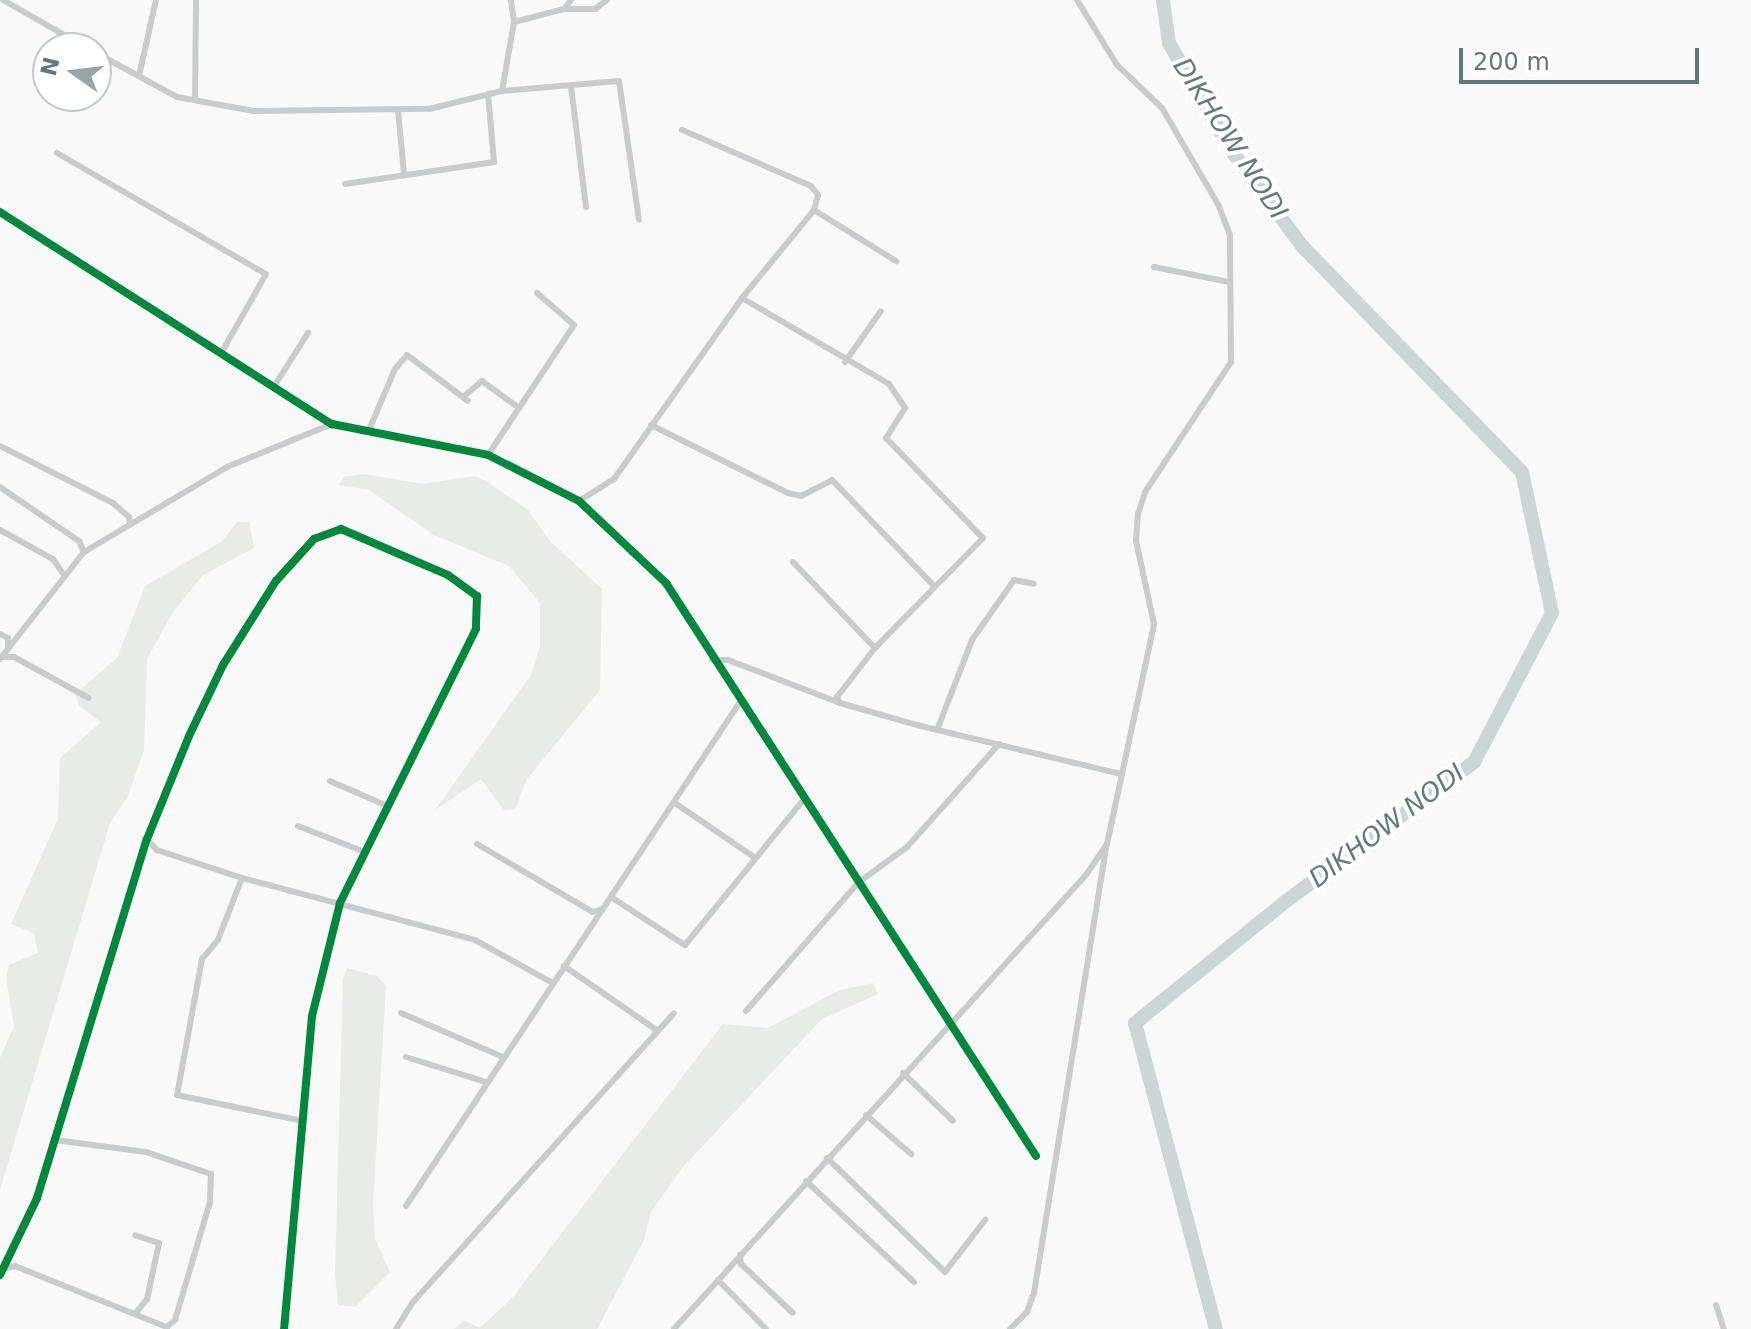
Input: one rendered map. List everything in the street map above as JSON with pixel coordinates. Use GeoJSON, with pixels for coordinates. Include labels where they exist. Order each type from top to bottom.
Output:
{"type":"FeatureCollection","features":[{"type":"Feature","properties":{"kind":"street"},"geometry":{"type":"LineString","coordinates":[[3,0],[59,32]]}},
{"type":"Feature","properties":{"kind":"street"},"geometry":{"type":"LineString","coordinates":[[139,76],[156,0]]}},
{"type":"Feature","properties":{"kind":"street"},"geometry":{"type":"LineString","coordinates":[[195,100],[196,0]]}},
{"type":"Feature","properties":{"kind":"street"},"geometry":{"type":"LineString","coordinates":[[502,91],[514,22],[511,0]]}},
{"type":"Feature","properties":{"kind":"street"},"geometry":{"type":"LineString","coordinates":[[564,9],[571,0]]}},
{"type":"Feature","properties":{"kind":"street"},"geometry":{"type":"LineString","coordinates":[[514,22],[564,9],[595,9],[607,0]]}},
{"type":"Feature","properties":{"kind":"street"},"geometry":{"type":"LineString","coordinates":[[1010,1329],[1027,1312],[1034,1293],[1107,844],[1154,624],[1136,541],[1138,514],[1145,492],[1231,362],[1230,235],[1211,188],[1162,108],[1117,65],[1077,0]]}},
{"type":"Feature","properties":{"kind":"street"},"geometry":{"type":"LineString","coordinates":[[112,62],[177,97],[254,111],[429,109],[502,91],[619,81],[639,220]]}},
{"type":"Feature","properties":{"kind":"street"},"geometry":{"type":"LineString","coordinates":[[571,86],[586,207]]}},
{"type":"Feature","properties":{"kind":"street"},"geometry":{"type":"LineString","coordinates":[[345,184],[494,162],[488,94]]}},
{"type":"Feature","properties":{"kind":"street"},"geometry":{"type":"LineString","coordinates":[[398,110],[404,174]]}},
{"type":"Feature","properties":{"kind":"street"},"geometry":{"type":"LineString","coordinates":[[579,501],[614,479],[742,298],[814,210],[818,195],[811,186],[682,130]]}},
{"type":"Feature","properties":{"kind":"street"},"geometry":{"type":"LineString","coordinates":[[57,153],[266,274],[223,350]]}},
{"type":"Feature","properties":{"kind":"street"},"geometry":{"type":"LineString","coordinates":[[814,210],[896,261]]}},
{"type":"Feature","properties":{"kind":"street"},"geometry":{"type":"LineString","coordinates":[[0,212],[223,350],[332,424],[488,455],[579,501],[666,583],[712,660],[1036,1156]]}},
{"type":"Feature","properties":{"kind":"street"},"geometry":{"type":"LineString","coordinates":[[1154,267],[1229,282]]}},
{"type":"Feature","properties":{"kind":"street"},"geometry":{"type":"LineString","coordinates":[[488,455],[574,325],[537,293]]}},
{"type":"Feature","properties":{"kind":"street"},"geometry":{"type":"LineString","coordinates":[[742,298],[845,362],[889,384],[905,408],[886,438],[983,538],[933,585],[875,648],[837,697],[840,703]]}},
{"type":"Feature","properties":{"kind":"street"},"geometry":{"type":"LineString","coordinates":[[845,362],[881,311]]}},
{"type":"Feature","properties":{"kind":"street"},"geometry":{"type":"LineString","coordinates":[[275,385],[308,333]]}},
{"type":"Feature","properties":{"kind":"street"},"geometry":{"type":"LineString","coordinates":[[369,430],[395,369],[407,355],[465,399],[482,381],[519,408]]}},
{"type":"Feature","properties":{"kind":"street"},"geometry":{"type":"LineString","coordinates":[[1,658],[84,552],[227,467],[332,424]]}},
{"type":"Feature","properties":{"kind":"street"},"geometry":{"type":"LineString","coordinates":[[651,425],[788,493],[813,492],[832,480],[933,585]]}},
{"type":"Feature","properties":{"kind":"street"},"geometry":{"type":"LineString","coordinates":[[0,446],[113,503],[129,517],[130,524]]}},
{"type":"Feature","properties":{"kind":"street"},"geometry":{"type":"LineString","coordinates":[[0,487],[79,541],[84,552]]}},
{"type":"Feature","properties":{"kind":"street"},"geometry":{"type":"LineString","coordinates":[[0,1275],[7,1268],[55,1140],[147,839],[223,665],[276,581],[314,539],[341,529],[448,575],[477,596],[476,629],[362,851],[340,903],[312,1016],[284,1329]]}},
{"type":"Feature","properties":{"kind":"street"},"geometry":{"type":"LineString","coordinates":[[0,530],[53,559],[64,569],[63,577]]}},
{"type":"Feature","properties":{"kind":"street"},"geometry":{"type":"LineString","coordinates":[[793,562],[875,648]]}},
{"type":"Feature","properties":{"kind":"street"},"geometry":{"type":"LineString","coordinates":[[937,730],[972,640],[1014,580],[1034,584]]}},
{"type":"Feature","properties":{"kind":"street"},"geometry":{"type":"LineString","coordinates":[[0,634],[8,638],[8,649]]}},
{"type":"Feature","properties":{"kind":"street"},"geometry":{"type":"LineString","coordinates":[[1,658],[14,657],[89,698]]}},
{"type":"Feature","properties":{"kind":"street"},"geometry":{"type":"LineString","coordinates":[[712,660],[728,660],[840,703],[937,730],[1121,774]]}},
{"type":"Feature","properties":{"kind":"street"},"geometry":{"type":"LineString","coordinates":[[406,1206],[740,702]]}},
{"type":"Feature","properties":{"kind":"street"},"geometry":{"type":"LineString","coordinates":[[746,1011],[859,882],[907,847],[999,744]]}},
{"type":"Feature","properties":{"kind":"street"},"geometry":{"type":"LineString","coordinates":[[330,781],[385,805]]}},
{"type":"Feature","properties":{"kind":"street"},"geometry":{"type":"LineString","coordinates":[[611,897],[685,945],[804,799]]}},
{"type":"Feature","properties":{"kind":"street"},"geometry":{"type":"LineString","coordinates":[[675,803],[754,857]]}},
{"type":"Feature","properties":{"kind":"street"},"geometry":{"type":"LineString","coordinates":[[298,826],[362,851]]}},
{"type":"Feature","properties":{"kind":"street"},"geometry":{"type":"LineString","coordinates":[[147,839],[157,850],[242,878],[475,940],[553,983]]}},
{"type":"Feature","properties":{"kind":"street"},"geometry":{"type":"LineString","coordinates":[[477,844],[593,912],[603,909]]}},
{"type":"Feature","properties":{"kind":"street"},"geometry":{"type":"LineString","coordinates":[[674,1329],[949,1020],[1086,875],[1107,844]]}},
{"type":"Feature","properties":{"kind":"street"},"geometry":{"type":"LineString","coordinates":[[242,878],[218,940],[202,959],[177,1095],[303,1121]]}},
{"type":"Feature","properties":{"kind":"street"},"geometry":{"type":"LineString","coordinates":[[564,966],[655,1029],[655,1035]]}},
{"type":"Feature","properties":{"kind":"street"},"geometry":{"type":"LineString","coordinates":[[401,1013],[503,1057]]}},
{"type":"Feature","properties":{"kind":"street"},"geometry":{"type":"LineString","coordinates":[[396,1329],[413,1302],[674,1013]]}},
{"type":"Feature","properties":{"kind":"street"},"geometry":{"type":"LineString","coordinates":[[406,1057],[486,1082]]}},
{"type":"Feature","properties":{"kind":"street"},"geometry":{"type":"LineString","coordinates":[[903,1073],[953,1121]]}},
{"type":"Feature","properties":{"kind":"street"},"geometry":{"type":"LineString","coordinates":[[866,1115],[911,1154]]}},
{"type":"Feature","properties":{"kind":"street"},"geometry":{"type":"LineString","coordinates":[[7,1268],[15,1266],[167,1327],[175,1320],[210,1202],[211,1174],[146,1152],[55,1140]]}},
{"type":"Feature","properties":{"kind":"street"},"geometry":{"type":"LineString","coordinates":[[827,1158],[945,1272],[985,1220]]}},
{"type":"Feature","properties":{"kind":"street"},"geometry":{"type":"LineString","coordinates":[[806,1181],[914,1282]]}},
{"type":"Feature","properties":{"kind":"street"},"geometry":{"type":"LineString","coordinates":[[135,1235],[159,1243],[147,1299],[135,1314]]}},
{"type":"Feature","properties":{"kind":"street"},"geometry":{"type":"LineString","coordinates":[[740,1255],[741,1264],[793,1313]]}},
{"type":"Feature","properties":{"kind":"street"},"geometry":{"type":"LineString","coordinates":[[718,1280],[766,1329]]}},
{"type":"Feature","properties":{"kind":"street"},"geometry":{"type":"LineString","coordinates":[[1716,1305],[1724,1329]]}},
{"type":"Feature","properties":{"kind":"shaded area"},"geometry":{"type":"Polygon","coordinates":[[[363,474],[422,484],[475,476],[486,481],[528,510],[550,541],[602,589],[600,690],[527,779],[515,809],[504,810],[481,779],[435,810],[531,675],[540,646],[540,603],[509,566],[434,535],[369,490],[339,485],[343,477],[363,474]]]}},
{"type":"Feature","properties":{"kind":"shaded area"},"geometry":{"type":"Polygon","coordinates":[[[237,522],[249,522],[254,548],[203,575],[173,612],[147,659],[144,750],[128,796],[110,823],[0,1190],[0,1058],[14,1026],[6,978],[9,965],[38,953],[34,933],[11,924],[58,819],[60,758],[101,722],[79,706],[75,694],[117,658],[145,586],[221,542],[237,522]]]}},
{"type":"Feature","properties":{"kind":"shaded area"},"geometry":{"type":"Polygon","coordinates":[[[347,968],[377,976],[386,986],[373,1204],[375,1239],[390,1272],[355,1307],[338,1305],[335,1274],[343,979],[347,968]]]}},
{"type":"Feature","properties":{"kind":"shaded area"},"geometry":{"type":"Polygon","coordinates":[[[873,983],[878,994],[822,1019],[682,1168],[651,1212],[644,1240],[597,1329],[453,1329],[465,1321],[480,1328],[512,1298],[723,1024],[768,1028],[840,990],[873,983]]]}},
{"type":"Feature","properties":{"kind":"waterway","name":"DIKHOW NODI"},"geometry":{"type":"LineString","coordinates":[[1163,0],[1169,43],[1233,153],[1302,246],[1522,472],[1552,613],[1474,762],[1285,902],[1135,1023],[1216,1329]]}},
{"type":"Feature","properties":{"kind":"cycle path"},"geometry":{"type":"LineString","coordinates":[[0,212],[332,424],[488,455],[579,501],[666,583],[1036,1156]]}},
{"type":"Feature","properties":{"kind":"cycle path"},"geometry":{"type":"LineString","coordinates":[[0,1275],[37,1198],[147,839],[189,736],[223,665],[276,581],[314,539],[341,529],[448,575],[477,596],[476,629],[340,903],[312,1016],[284,1329]]}}]}
